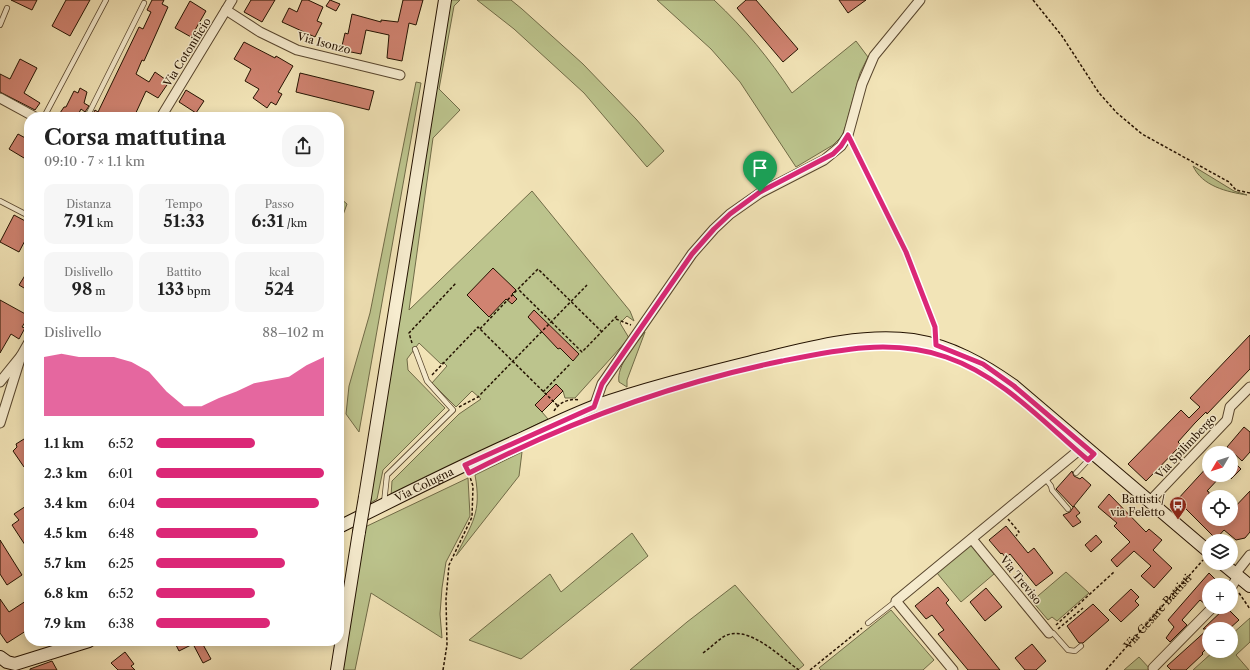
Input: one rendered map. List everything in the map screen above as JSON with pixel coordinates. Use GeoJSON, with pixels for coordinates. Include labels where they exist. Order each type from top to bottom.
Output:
{"type":"FeatureCollection","features":[{"type":"Feature","properties":{"kind":"street","name":"Via Cotonificio"},"geometry":{"type":"LineString","coordinates":[[164,112],[232,0]]}},
{"type":"Feature","properties":{"kind":"street"},"geometry":{"type":"LineString","coordinates":[[344,622],[445,0]]}},
{"type":"Feature","properties":{"kind":"street"},"geometry":{"type":"LineString","coordinates":[[594,407],[602,384],[692,254],[719,224],[760,192],[833,154],[841,146],[848,135],[862,84],[874,56],[920,0]]}},
{"type":"Feature","properties":{"kind":"street","name":"Via Isonzo"},"geometry":{"type":"LineString","coordinates":[[226,10],[260,32],[297,50],[400,75]]}},
{"type":"Feature","properties":{"kind":"street"},"geometry":{"type":"LineString","coordinates":[[0,98],[26,112]]}},
{"type":"Feature","properties":{"kind":"street","name":"Via Colugna"},"geometry":{"type":"LineString","coordinates":[[344,524],[384,504],[469,469],[594,407],[662,384],[812,347],[864,340],[913,340],[936,345],[983,364],[1014,386],[1084,446]]}},
{"type":"Feature","properties":{"kind":"street"},"geometry":{"type":"LineString","coordinates":[[0,382],[24,351]]}},
{"type":"Feature","properties":{"kind":"street"},"geometry":{"type":"LineString","coordinates":[[0,423],[2,412],[21,356]]}},
{"type":"Feature","properties":{"kind":"street","name":"Via Spilimbergo"},"geometry":{"type":"LineString","coordinates":[[1150,502],[1227,420],[1230,407],[1250,387]]}},
{"type":"Feature","properties":{"kind":"street"},"geometry":{"type":"LineString","coordinates":[[953,670],[896,601],[1084,446],[1150,502],[1202,550]]}},
{"type":"Feature","properties":{"kind":"street","name":"Via Treviso"},"geometry":{"type":"LineString","coordinates":[[972,539],[1050,632]]}},
{"type":"Feature","properties":{"kind":"street"},"geometry":{"type":"LineString","coordinates":[[1237,578],[1250,555]]}},
{"type":"Feature","properties":{"kind":"street"},"geometry":{"type":"LineString","coordinates":[[1238,582],[1250,586]]}},
{"type":"Feature","properties":{"kind":"street"},"geometry":{"type":"LineString","coordinates":[[1153,668],[1206,614]]}},
{"type":"Feature","properties":{"kind":"street"},"geometry":{"type":"LineString","coordinates":[[4,664],[15,664],[73,646]]}},
{"type":"Feature","properties":{"kind":"street"},"geometry":{"type":"LineString","coordinates":[[336,670],[340,646]]}},
{"type":"Feature","properties":{"kind":"lane"},"geometry":{"type":"LineString","coordinates":[[47,112],[106,0]]}},
{"type":"Feature","properties":{"kind":"lane"},"geometry":{"type":"LineString","coordinates":[[89,112],[144,3]]}},
{"type":"Feature","properties":{"kind":"lane"},"geometry":{"type":"LineString","coordinates":[[0,25],[8,8]]}},
{"type":"Feature","properties":{"kind":"lane"},"geometry":{"type":"LineString","coordinates":[[0,201],[24,213]]}},
{"type":"Feature","properties":{"kind":"lane"},"geometry":{"type":"LineString","coordinates":[[384,504],[387,475],[454,410],[427,381],[415,349]]}},
{"type":"Feature","properties":{"kind":"lane"},"geometry":{"type":"LineString","coordinates":[[1076,473],[1094,454]]}},
{"type":"Feature","properties":{"kind":"lane"},"geometry":{"type":"LineString","coordinates":[[1045,478],[1052,490],[1068,509]]}},
{"type":"Feature","properties":{"kind":"lane"},"geometry":{"type":"LineString","coordinates":[[868,623],[896,601]]}},
{"type":"Feature","properties":{"kind":"lane","name":"Via Treviso"},"geometry":{"type":"LineString","coordinates":[[1050,632],[1068,650],[1075,651],[1081,646]]}},
{"type":"Feature","properties":{"kind":"path"},"geometry":{"type":"LineString","coordinates":[[1032,0],[1062,36],[1099,93],[1117,113],[1142,134],[1229,182],[1236,190],[1250,193]]}},
{"type":"Feature","properties":{"kind":"path"},"geometry":{"type":"LineString","coordinates":[[848,135],[906,252],[935,327],[936,345]]}},
{"type":"Feature","properties":{"kind":"path"},"geometry":{"type":"LineString","coordinates":[[427,381],[478,327],[480,329],[538,269],[602,332]]}},
{"type":"Feature","properties":{"kind":"path"},"geometry":{"type":"LineString","coordinates":[[415,349],[409,333],[456,283]]}},
{"type":"Feature","properties":{"kind":"path"},"geometry":{"type":"LineString","coordinates":[[454,410],[478,396],[587,285]]}},
{"type":"Feature","properties":{"kind":"path"},"geometry":{"type":"LineString","coordinates":[[518,289],[582,352],[618,315]]}},
{"type":"Feature","properties":{"kind":"path"},"geometry":{"type":"LineString","coordinates":[[615,319],[623,321],[639,330]]}},
{"type":"Feature","properties":{"kind":"path"},"geometry":{"type":"LineString","coordinates":[[480,329],[557,407],[566,400]]}},
{"type":"Feature","properties":{"kind":"path"},"geometry":{"type":"LineString","coordinates":[[543,392],[570,364]]}},
{"type":"Feature","properties":{"kind":"path"},"geometry":{"type":"LineString","coordinates":[[443,670],[447,645],[446,599],[449,565],[472,517],[473,486],[469,469]]}},
{"type":"Feature","properties":{"kind":"path"},"geometry":{"type":"LineString","coordinates":[[1007,518],[1019,532],[1016,536]]}},
{"type":"Feature","properties":{"kind":"path","name":"Via Cesare Battisti"},"geometry":{"type":"LineString","coordinates":[[1106,670],[1202,561]]}},
{"type":"Feature","properties":{"kind":"path"},"geometry":{"type":"LineString","coordinates":[[1050,632],[1114,572]]}},
{"type":"Feature","properties":{"kind":"path"},"geometry":{"type":"LineString","coordinates":[[1238,587],[1250,609]]}},
{"type":"Feature","properties":{"kind":"path"},"geometry":{"type":"LineString","coordinates":[[1050,632],[1083,608]]}},
{"type":"Feature","properties":{"kind":"path"},"geometry":{"type":"LineString","coordinates":[[810,670],[868,623]]}},
{"type":"Feature","properties":{"kind":"path"},"geometry":{"type":"LineString","coordinates":[[703,654],[724,636],[736,633],[759,640],[799,670]]}},
{"type":"Feature","properties":{"kind":"green space"},"geometry":{"type":"Polygon","coordinates":[[[450,0],[460,0],[454,6],[439,89],[460,110],[433,138],[409,310],[532,191],[630,311],[634,321],[627,316],[620,323],[629,338],[575,398],[565,398],[563,391],[542,412],[548,419],[391,496],[392,481],[459,414],[481,399],[472,391],[456,407],[432,383],[447,366],[443,362],[441,364],[419,343],[407,359],[408,370],[445,408],[383,470],[377,499],[367,505],[450,0]]]}},
{"type":"Feature","properties":{"kind":"green space"},"geometry":{"type":"Polygon","coordinates":[[[477,0],[511,0],[583,64],[636,119],[664,151],[647,167],[584,93],[514,29],[477,0]]]}},
{"type":"Feature","properties":{"kind":"green space"},"geometry":{"type":"Polygon","coordinates":[[[657,0],[714,0],[756,44],[792,93],[856,41],[868,57],[860,73],[842,136],[833,145],[796,167],[740,82],[711,49],[657,0]]]}},
{"type":"Feature","properties":{"kind":"green space"},"geometry":{"type":"Polygon","coordinates":[[[416,82],[421,83],[359,432],[346,414],[349,386],[370,313],[416,82]]]}},
{"type":"Feature","properties":{"kind":"green space"},"geometry":{"type":"Polygon","coordinates":[[[1193,166],[1234,191],[1247,195],[1216,187],[1202,179],[1193,166]]]}},
{"type":"Feature","properties":{"kind":"green space"},"geometry":{"type":"Polygon","coordinates":[[[344,201],[347,204],[344,212],[344,201]]]}},
{"type":"Feature","properties":{"kind":"green space"},"geometry":{"type":"Polygon","coordinates":[[[645,332],[627,380],[627,387],[619,382],[621,369],[628,355],[645,332]]]}},
{"type":"Feature","properties":{"kind":"green space"},"geometry":{"type":"Polygon","coordinates":[[[522,452],[519,476],[456,556],[471,526],[476,509],[477,488],[475,475],[522,452]]]}},
{"type":"Feature","properties":{"kind":"green space"},"geometry":{"type":"Polygon","coordinates":[[[468,478],[470,516],[446,562],[440,614],[442,638],[371,593],[355,670],[342,670],[365,527],[468,478]]]}},
{"type":"Feature","properties":{"kind":"green space"},"geometry":{"type":"Polygon","coordinates":[[[632,533],[648,556],[521,659],[469,640],[550,574],[561,592],[632,533]]]}},
{"type":"Feature","properties":{"kind":"green space"},"geometry":{"type":"Polygon","coordinates":[[[971,545],[994,574],[961,602],[937,573],[971,545]]]}},
{"type":"Feature","properties":{"kind":"green space"},"geometry":{"type":"Polygon","coordinates":[[[1066,572],[1089,593],[1057,621],[1052,617],[1048,620],[1032,601],[1066,572]]]}},
{"type":"Feature","properties":{"kind":"green space"},"geometry":{"type":"Polygon","coordinates":[[[735,585],[804,665],[798,670],[630,670],[687,622],[735,585]]]}},
{"type":"Feature","properties":{"kind":"green space"},"geometry":{"type":"Polygon","coordinates":[[[891,610],[934,660],[923,670],[821,670],[819,668],[891,610]]]}},
{"type":"Feature","properties":{"kind":"green space"},"geometry":{"type":"Polygon","coordinates":[[[1250,618],[1250,642],[1238,653],[1238,629],[1250,618]]]}},
{"type":"Feature","properties":{"kind":"green space"},"geometry":{"type":"Polygon","coordinates":[[[1139,657],[1151,670],[1124,670],[1139,657]]]}},
{"type":"Feature","properties":{"kind":"green space"},"geometry":{"type":"Polygon","coordinates":[[[1238,657],[1249,670],[1193,670],[1206,658],[1238,657]]]}},
{"type":"Feature","properties":{"kind":"building"},"geometry":{"type":"Polygon","coordinates":[[[11,0],[37,0],[32,10],[11,0]]]}},
{"type":"Feature","properties":{"kind":"building"},"geometry":{"type":"Polygon","coordinates":[[[66,0],[90,0],[70,36],[52,26],[66,0]]]}},
{"type":"Feature","properties":{"kind":"building"},"geometry":{"type":"Polygon","coordinates":[[[152,0],[164,0],[162,4],[168,7],[144,61],[142,60],[136,74],[149,82],[155,72],[169,82],[158,98],[146,91],[136,112],[98,112],[139,27],[143,29],[151,12],[147,10],[152,0]]]}},
{"type":"Feature","properties":{"kind":"building"},"geometry":{"type":"Polygon","coordinates":[[[251,0],[275,0],[262,22],[244,12],[251,0]]]}},
{"type":"Feature","properties":{"kind":"building"},"geometry":{"type":"Polygon","coordinates":[[[302,0],[308,0],[323,7],[317,21],[322,23],[315,37],[282,22],[289,8],[297,12],[302,0]]]}},
{"type":"Feature","properties":{"kind":"building"},"geometry":{"type":"Polygon","coordinates":[[[330,0],[340,4],[336,11],[326,6],[330,0]]]}},
{"type":"Feature","properties":{"kind":"building"},"geometry":{"type":"Polygon","coordinates":[[[403,0],[423,0],[416,25],[409,23],[402,61],[387,58],[389,35],[366,30],[361,54],[341,50],[345,33],[348,34],[352,14],[381,22],[381,20],[398,22],[403,0]]]}},
{"type":"Feature","properties":{"kind":"building"},"geometry":{"type":"Polygon","coordinates":[[[746,0],[756,0],[798,49],[783,62],[737,8],[746,0]]]}},
{"type":"Feature","properties":{"kind":"building"},"geometry":{"type":"Polygon","coordinates":[[[839,0],[866,0],[848,13],[839,0]]]}},
{"type":"Feature","properties":{"kind":"building"},"geometry":{"type":"Polygon","coordinates":[[[190,1],[206,11],[191,37],[175,28],[190,1]]]}},
{"type":"Feature","properties":{"kind":"building"},"geometry":{"type":"Polygon","coordinates":[[[244,42],[275,58],[276,56],[293,66],[278,92],[282,94],[276,105],[271,102],[267,108],[253,98],[259,89],[245,81],[251,69],[234,59],[244,42]]]}},
{"type":"Feature","properties":{"kind":"building"},"geometry":{"type":"Polygon","coordinates":[[[20,59],[37,68],[24,93],[40,103],[35,110],[0,92],[0,74],[10,79],[20,59]]]}},
{"type":"Feature","properties":{"kind":"building"},"geometry":{"type":"Polygon","coordinates":[[[300,73],[374,91],[369,110],[296,92],[300,73]]]}},
{"type":"Feature","properties":{"kind":"building"},"geometry":{"type":"Polygon","coordinates":[[[80,88],[87,92],[84,103],[89,106],[85,112],[81,109],[80,112],[61,112],[64,107],[66,107],[74,91],[78,93],[80,88]]]}},
{"type":"Feature","properties":{"kind":"building"},"geometry":{"type":"Polygon","coordinates":[[[186,90],[204,101],[197,112],[179,102],[186,90]]]}},
{"type":"Feature","properties":{"kind":"building"},"geometry":{"type":"Polygon","coordinates":[[[18,134],[24,137],[24,158],[9,149],[18,134]]]}},
{"type":"Feature","properties":{"kind":"building"},"geometry":{"type":"Polygon","coordinates":[[[14,215],[24,220],[24,242],[19,252],[0,242],[14,215]]]}},
{"type":"Feature","properties":{"kind":"building"},"geometry":{"type":"Polygon","coordinates":[[[493,268],[516,290],[512,294],[517,299],[512,304],[506,299],[489,317],[467,295],[493,268]]]}},
{"type":"Feature","properties":{"kind":"building"},"geometry":{"type":"Polygon","coordinates":[[[24,277],[24,288],[19,285],[24,277]]]}},
{"type":"Feature","properties":{"kind":"building"},"geometry":{"type":"Polygon","coordinates":[[[0,300],[24,313],[24,324],[22,327],[24,328],[24,330],[19,339],[11,334],[0,353],[0,300]]]}},
{"type":"Feature","properties":{"kind":"building"},"geometry":{"type":"Polygon","coordinates":[[[534,310],[579,354],[573,361],[560,348],[558,349],[528,317],[534,310]]]}},
{"type":"Feature","properties":{"kind":"building"},"geometry":{"type":"Polygon","coordinates":[[[1250,335],[1250,369],[1207,414],[1206,412],[1195,423],[1178,442],[1181,445],[1146,481],[1128,464],[1181,410],[1189,418],[1200,407],[1190,398],[1250,335]]]}},
{"type":"Feature","properties":{"kind":"building"},"geometry":{"type":"Polygon","coordinates":[[[556,384],[563,391],[542,412],[535,405],[556,384]]]}},
{"type":"Feature","properties":{"kind":"building"},"geometry":{"type":"Polygon","coordinates":[[[1244,427],[1250,432],[1250,452],[1242,461],[1238,457],[1238,446],[1228,446],[1244,427]]]}},
{"type":"Feature","properties":{"kind":"building"},"geometry":{"type":"Polygon","coordinates":[[[24,439],[24,467],[13,451],[17,447],[16,444],[24,439]]]}},
{"type":"Feature","properties":{"kind":"building"},"geometry":{"type":"Polygon","coordinates":[[[1072,471],[1074,476],[1080,479],[1082,477],[1091,485],[1073,507],[1056,489],[1072,471]]]}},
{"type":"Feature","properties":{"kind":"building"},"geometry":{"type":"Polygon","coordinates":[[[1202,473],[1202,482],[1215,482],[1208,490],[1202,490],[1202,525],[1177,500],[1202,473]]]}},
{"type":"Feature","properties":{"kind":"building"},"geometry":{"type":"Polygon","coordinates":[[[1250,491],[1250,532],[1245,538],[1238,540],[1238,534],[1229,534],[1224,530],[1220,534],[1211,534],[1203,526],[1238,526],[1238,504],[1250,491]]]}},
{"type":"Feature","properties":{"kind":"building"},"geometry":{"type":"Polygon","coordinates":[[[1109,494],[1146,532],[1149,529],[1162,540],[1153,550],[1172,568],[1154,588],[1141,576],[1151,566],[1134,551],[1117,567],[1111,560],[1130,542],[1114,526],[1117,523],[1098,507],[1109,494]]]}},
{"type":"Feature","properties":{"kind":"building"},"geometry":{"type":"Polygon","coordinates":[[[1074,506],[1080,513],[1076,516],[1081,522],[1073,527],[1063,515],[1070,512],[1074,506]]]}},
{"type":"Feature","properties":{"kind":"building"},"geometry":{"type":"Polygon","coordinates":[[[24,507],[24,543],[12,525],[19,520],[14,514],[24,507]]]}},
{"type":"Feature","properties":{"kind":"building"},"geometry":{"type":"Polygon","coordinates":[[[1006,526],[1028,553],[1034,548],[1053,573],[1036,586],[1010,554],[1006,558],[989,540],[1006,526]]]}},
{"type":"Feature","properties":{"kind":"building"},"geometry":{"type":"Polygon","coordinates":[[[1096,535],[1102,542],[1091,552],[1085,545],[1096,535]]]}},
{"type":"Feature","properties":{"kind":"building"},"geometry":{"type":"Polygon","coordinates":[[[0,540],[22,575],[7,585],[0,574],[0,540]]]}},
{"type":"Feature","properties":{"kind":"building"},"geometry":{"type":"Polygon","coordinates":[[[1209,573],[1214,578],[1205,578],[1209,573]]]}},
{"type":"Feature","properties":{"kind":"building"},"geometry":{"type":"Polygon","coordinates":[[[1202,581],[1202,602],[1200,600],[1182,620],[1187,625],[1170,642],[1166,638],[1174,627],[1168,620],[1202,581]]]}},
{"type":"Feature","properties":{"kind":"building"},"geometry":{"type":"Polygon","coordinates":[[[938,587],[949,600],[946,603],[1000,670],[968,670],[938,634],[944,630],[932,615],[926,619],[915,606],[938,587]]]}},
{"type":"Feature","properties":{"kind":"building"},"geometry":{"type":"Polygon","coordinates":[[[986,588],[1002,607],[985,621],[970,602],[986,588]]]}},
{"type":"Feature","properties":{"kind":"building"},"geometry":{"type":"Polygon","coordinates":[[[1131,589],[1139,597],[1135,601],[1139,605],[1121,622],[1109,610],[1131,589]]]}},
{"type":"Feature","properties":{"kind":"building"},"geometry":{"type":"Polygon","coordinates":[[[0,599],[9,612],[24,602],[24,632],[7,643],[0,633],[0,599]]]}},
{"type":"Feature","properties":{"kind":"building"},"geometry":{"type":"Polygon","coordinates":[[[1093,604],[1109,620],[1083,643],[1079,643],[1067,626],[1093,604]]]}},
{"type":"Feature","properties":{"kind":"building"},"geometry":{"type":"Polygon","coordinates":[[[1219,614],[1233,614],[1239,620],[1237,622],[1210,622],[1219,614]]]}},
{"type":"Feature","properties":{"kind":"building"},"geometry":{"type":"Polygon","coordinates":[[[1202,634],[1202,655],[1186,670],[1171,670],[1167,666],[1202,634]]]}},
{"type":"Feature","properties":{"kind":"building"},"geometry":{"type":"Polygon","coordinates":[[[1032,644],[1046,661],[1036,670],[1025,670],[1015,658],[1032,644]]]}},
{"type":"Feature","properties":{"kind":"building"},"geometry":{"type":"Polygon","coordinates":[[[176,646],[189,646],[179,651],[176,646]]]}},
{"type":"Feature","properties":{"kind":"building"},"geometry":{"type":"Polygon","coordinates":[[[194,646],[204,646],[211,659],[203,663],[194,646]]]}},
{"type":"Feature","properties":{"kind":"building"},"geometry":{"type":"Polygon","coordinates":[[[125,652],[134,664],[131,666],[135,670],[118,670],[111,663],[125,652]]]}},
{"type":"Feature","properties":{"kind":"building"},"geometry":{"type":"Polygon","coordinates":[[[52,661],[57,670],[30,670],[30,669],[52,661]]]}},
{"type":"Feature","properties":{"kind":"place","name":"Battisti / via Feletto"},"geometry":{"type":"Point","coordinates":[1178,520]}},
{"type":"Feature","properties":{"kind":"route"},"geometry":{"type":"LineString","coordinates":[[848,135],[906,252],[926,300],[935,327],[936,345],[983,364],[1014,386],[1094,454],[1088,460],[1008,391],[978,371],[946,357],[913,348],[868,346],[814,354],[752,367],[665,390],[556,431],[497,458],[469,473],[465,465],[594,407],[602,384],[692,254],[714,229],[730,214],[760,192],[824,160],[841,146],[848,135]]}}]}
